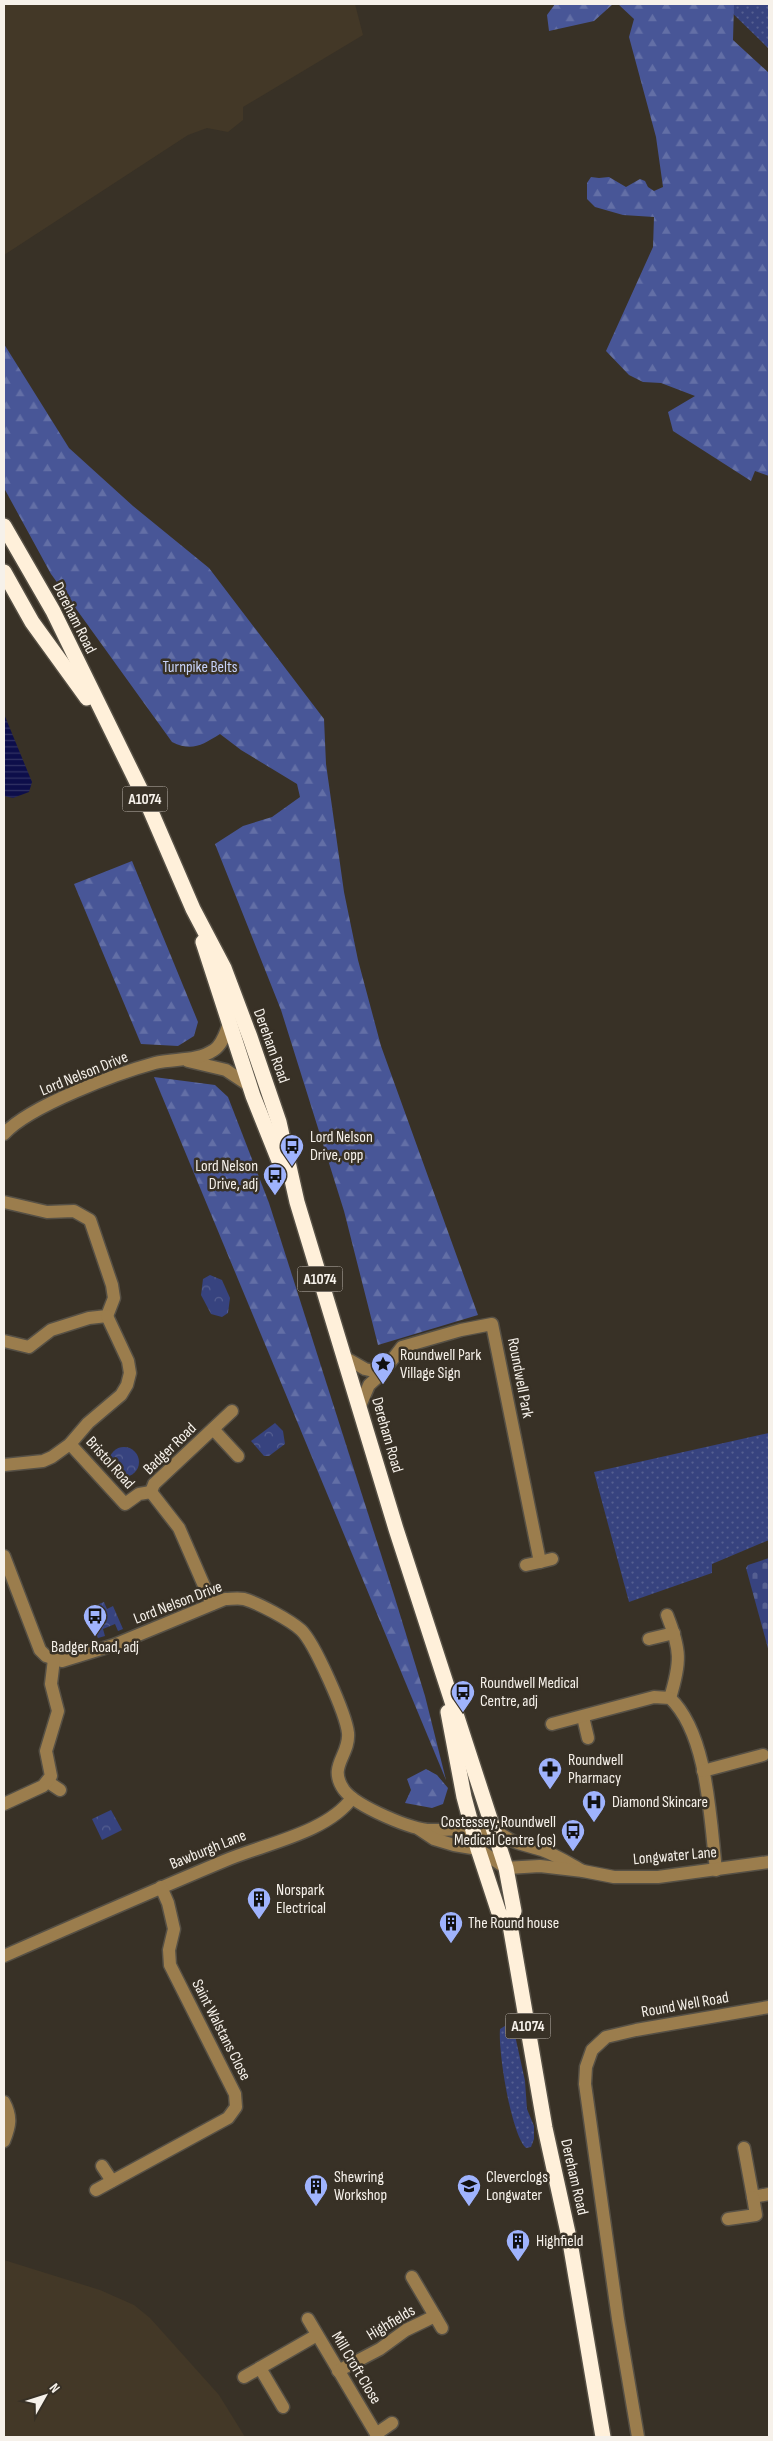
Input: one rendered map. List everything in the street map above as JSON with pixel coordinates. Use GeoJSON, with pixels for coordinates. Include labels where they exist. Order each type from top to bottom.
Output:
{"type":"FeatureCollection","features":[{"type":"Feature","properties":{"kind":"highway","name":"Dereham Road"},"geometry":{"type":"LineString","coordinates":[[4,526],[52,611],[149,807],[193,909],[224,968],[265,1078],[279,1122],[296,1202],[360,1406],[396,1529],[506,1868],[514,1911],[510,1925],[545,2128],[570,2242],[603,2437]]}},
{"type":"Feature","properties":{"kind":"highway","name":"Dereham Road"},"geometry":{"type":"LineString","coordinates":[[4,572],[32,622],[109,728]]}},
{"type":"Feature","properties":{"kind":"highway","name":"Dereham Road"},"geometry":{"type":"LineString","coordinates":[[193,909],[229,1024],[266,1132],[296,1202]]}},
{"type":"Feature","properties":{"kind":"highway","name":"Dereham Road"},"geometry":{"type":"LineString","coordinates":[[436,1649],[464,1797],[498,1914],[510,1925]]}},
{"type":"Feature","properties":{"kind":"highway"},"geometry":{"type":"LineString","coordinates":[[478,1849],[495,1832]]}},
{"type":"Feature","properties":{"kind":"street","name":"Lord Nelson Drive"},"geometry":{"type":"LineString","coordinates":[[4,1134],[29,1115],[120,1074],[157,1063],[184,1060],[204,1055],[222,1042],[229,1024]]}},
{"type":"Feature","properties":{"kind":"street","name":"Lord Nelson Drive"},"geometry":{"type":"LineString","coordinates":[[184,1060],[226,1070],[250,1086]]}},
{"type":"Feature","properties":{"kind":"street"},"geometry":{"type":"LineString","coordinates":[[4,1202],[40,1211],[74,1212],[90,1220],[112,1285],[114,1298],[107,1316],[89,1318],[51,1330],[29,1347],[4,1341]]}},
{"type":"Feature","properties":{"kind":"street","name":"Bristol Road"},"geometry":{"type":"LineString","coordinates":[[4,1465],[43,1461],[70,1444],[88,1423],[121,1395],[127,1385],[130,1373],[128,1361],[107,1316]]}},
{"type":"Feature","properties":{"kind":"street","name":"Roundwell Park"},"geometry":{"type":"LineString","coordinates":[[360,1406],[369,1385],[382,1373],[402,1346],[492,1324],[546,1561],[526,1565]]}},
{"type":"Feature","properties":{"kind":"street"},"geometry":{"type":"LineString","coordinates":[[344,1356],[365,1369],[382,1373]]}},
{"type":"Feature","properties":{"kind":"street","name":"Badger Road"},"geometry":{"type":"LineString","coordinates":[[151,1492],[154,1484],[232,1410]]}},
{"type":"Feature","properties":{"kind":"street","name":"Badger Road"},"geometry":{"type":"LineString","coordinates":[[213,1430],[238,1456]]}},
{"type":"Feature","properties":{"kind":"street","name":"Bristol Road"},"geometry":{"type":"LineString","coordinates":[[70,1444],[125,1504]]}},
{"type":"Feature","properties":{"kind":"street","name":"Badger Road"},"geometry":{"type":"LineString","coordinates":[[125,1504],[139,1494],[151,1492]]}},
{"type":"Feature","properties":{"kind":"street","name":"Badger Road"},"geometry":{"type":"LineString","coordinates":[[151,1492],[179,1528],[212,1604]]}},
{"type":"Feature","properties":{"kind":"street"},"geometry":{"type":"LineString","coordinates":[[4,1556],[40,1650],[54,1659],[51,1684],[58,1710],[46,1751],[51,1771],[48,1782],[4,1804]]}},
{"type":"Feature","properties":{"kind":"street","name":"Lord Nelson Drive"},"geometry":{"type":"LineString","coordinates":[[54,1659],[62,1661],[114,1645],[225,1599],[243,1599],[300,1629],[310,1642],[344,1718],[348,1734],[337,1775],[344,1789],[352,1798]]}},
{"type":"Feature","properties":{"kind":"street"},"geometry":{"type":"LineString","coordinates":[[668,1615],[674,1632],[680,1662],[670,1698]]}},
{"type":"Feature","properties":{"kind":"street"},"geometry":{"type":"LineString","coordinates":[[649,1639],[674,1632]]}},
{"type":"Feature","properties":{"kind":"street"},"geometry":{"type":"LineString","coordinates":[[552,1724],[654,1697],[670,1698],[680,1707],[691,1726],[703,1771],[716,1870]]}},
{"type":"Feature","properties":{"kind":"street"},"geometry":{"type":"LineString","coordinates":[[583,1717],[588,1738]]}},
{"type":"Feature","properties":{"kind":"street"},"geometry":{"type":"LineString","coordinates":[[703,1771],[763,1755]]}},
{"type":"Feature","properties":{"kind":"street"},"geometry":{"type":"LineString","coordinates":[[48,1782],[60,1790]]}},
{"type":"Feature","properties":{"kind":"street"},"geometry":{"type":"LineString","coordinates":[[352,1798],[370,1809],[420,1829],[432,1831],[473,1828],[495,1832]]}},
{"type":"Feature","properties":{"kind":"street","name":"Bawburgh Lane"},"geometry":{"type":"LineString","coordinates":[[4,1956],[161,1887],[322,1822],[342,1810],[352,1798]]}},
{"type":"Feature","properties":{"kind":"street"},"geometry":{"type":"LineString","coordinates":[[420,1829],[434,1839],[478,1849],[506,1868]]}},
{"type":"Feature","properties":{"kind":"street","name":"Longwater Lane"},"geometry":{"type":"LineString","coordinates":[[495,1832],[514,1842],[544,1851],[583,1871]]}},
{"type":"Feature","properties":{"kind":"street","name":"Longwater Lane"},"geometry":{"type":"LineString","coordinates":[[506,1868],[532,1866],[583,1871],[614,1877],[658,1877],[769,1862]]}},
{"type":"Feature","properties":{"kind":"street","name":"Saint Walstans Close"},"geometry":{"type":"LineString","coordinates":[[96,2190],[228,2118],[236,2107],[235,2094],[170,1965],[169,1950],[174,1929],[168,1903],[161,1887]]}},
{"type":"Feature","properties":{"kind":"street","name":"Round Well Road"},"geometry":{"type":"LineString","coordinates":[[606,2037],[769,2007]]}},
{"type":"Feature","properties":{"kind":"street","name":"Dereham Road"},"geometry":{"type":"LineString","coordinates":[[606,2037],[592,2050],[586,2066],[585,2084],[618,2319],[638,2437]]}},
{"type":"Feature","properties":{"kind":"street"},"geometry":{"type":"LineString","coordinates":[[4,2102],[10,2114],[10,2126],[4,2141]]}},
{"type":"Feature","properties":{"kind":"street"},"geometry":{"type":"LineString","coordinates":[[728,2219],[756,2215],[744,2148]]}},
{"type":"Feature","properties":{"kind":"street"},"geometry":{"type":"LineString","coordinates":[[102,2166],[112,2181]]}},
{"type":"Feature","properties":{"kind":"street"},"geometry":{"type":"LineString","coordinates":[[753,2197],[769,2194]]}},
{"type":"Feature","properties":{"kind":"street","name":"Highfields"},"geometry":{"type":"LineString","coordinates":[[412,2277],[442,2328]]}},
{"type":"Feature","properties":{"kind":"street","name":"Highfields"},"geometry":{"type":"LineString","coordinates":[[338,2371],[380,2349],[406,2330],[435,2316]]}},
{"type":"Feature","properties":{"kind":"street","name":"Mill Croft Close"},"geometry":{"type":"LineString","coordinates":[[308,2319],[377,2436],[392,2424]]}},
{"type":"Feature","properties":{"kind":"street"},"geometry":{"type":"LineString","coordinates":[[244,2377],[317,2335]]}},
{"type":"Feature","properties":{"kind":"street"},"geometry":{"type":"LineString","coordinates":[[260,2368],[283,2407]]}},
{"type":"Feature","properties":{"kind":"shaded area"},"geometry":{"type":"Polygon","coordinates":[[[4,4],[355,4],[363,35],[243,107],[243,120],[228,132],[207,128],[188,135],[4,255],[4,4]]]}},
{"type":"Feature","properties":{"kind":"shaded area"},"geometry":{"type":"Polygon","coordinates":[[[4,714],[32,782],[29,792],[13,798],[4,796],[4,714]]]}},
{"type":"Feature","properties":{"kind":"shaded area"},"geometry":{"type":"Polygon","coordinates":[[[4,2260],[100,2290],[134,2305],[150,2318],[219,2395],[245,2437],[4,2437],[4,2260]]]}},
{"type":"Feature","properties":{"kind":"green space"},"geometry":{"type":"Polygon","coordinates":[[[555,4],[613,4],[594,21],[549,31],[547,15],[555,4]]]}},
{"type":"Feature","properties":{"kind":"green space"},"geometry":{"type":"Polygon","coordinates":[[[618,4],[734,4],[733,40],[769,73],[769,476],[755,471],[751,481],[673,431],[668,412],[695,396],[661,383],[643,382],[629,375],[606,351],[653,247],[654,217],[623,215],[595,207],[587,199],[587,183],[591,177],[609,177],[626,187],[640,179],[645,181],[648,187],[654,191],[663,187],[656,137],[629,37],[634,19],[618,4]]]}},
{"type":"Feature","properties":{"kind":"green space"},"geometry":{"type":"Polygon","coordinates":[[[723,4],[769,4],[769,49],[723,4]]]}},
{"type":"Feature","properties":{"kind":"green space","name":"Turnpike Belts"},"geometry":{"type":"Polygon","coordinates":[[[4,344],[69,448],[133,506],[209,568],[324,719],[326,764],[344,892],[358,960],[381,1046],[478,1315],[378,1345],[344,1211],[281,1010],[215,844],[243,826],[272,817],[300,797],[297,784],[241,750],[220,734],[197,746],[191,747],[185,747],[172,742],[51,574],[4,488],[4,344]]]}},
{"type":"Feature","properties":{"kind":"green space"},"geometry":{"type":"Polygon","coordinates":[[[132,861],[198,1022],[194,1036],[178,1046],[141,1044],[74,884],[132,861]]]}},
{"type":"Feature","properties":{"kind":"green space"},"geometry":{"type":"Polygon","coordinates":[[[154,1077],[215,1085],[228,1097],[269,1203],[425,1696],[446,1780],[154,1077]]]}},
{"type":"Feature","properties":{"kind":"green space"},"geometry":{"type":"Polygon","coordinates":[[[210,1275],[222,1280],[230,1298],[228,1313],[222,1317],[211,1314],[201,1295],[203,1279],[210,1275]]]}},
{"type":"Feature","properties":{"kind":"green space"},"geometry":{"type":"Polygon","coordinates":[[[275,1423],[283,1431],[285,1444],[269,1456],[264,1456],[251,1441],[275,1423]]]}},
{"type":"Feature","properties":{"kind":"green space"},"geometry":{"type":"Polygon","coordinates":[[[769,1433],[769,1540],[712,1564],[712,1573],[629,1602],[594,1472],[769,1433]]]}},
{"type":"Feature","properties":{"kind":"green space"},"geometry":{"type":"Polygon","coordinates":[[[124,1447],[135,1451],[139,1462],[135,1473],[124,1477],[113,1473],[109,1462],[113,1451],[124,1447]]]}},
{"type":"Feature","properties":{"kind":"green space"},"geometry":{"type":"Polygon","coordinates":[[[769,1558],[769,1652],[746,1568],[748,1565],[769,1558]]]}},
{"type":"Feature","properties":{"kind":"green space"},"geometry":{"type":"Polygon","coordinates":[[[104,1602],[107,1609],[113,1606],[123,1629],[118,1631],[115,1624],[103,1629],[105,1636],[98,1638],[86,1609],[104,1602]]]}},
{"type":"Feature","properties":{"kind":"green space"},"geometry":{"type":"Polygon","coordinates":[[[426,1769],[437,1775],[448,1788],[443,1804],[432,1808],[405,1803],[411,1790],[407,1779],[426,1769]]]}},
{"type":"Feature","properties":{"kind":"green space"},"geometry":{"type":"Polygon","coordinates":[[[111,1810],[122,1830],[102,1840],[92,1819],[111,1810]]]}},
{"type":"Feature","properties":{"kind":"green space"},"geometry":{"type":"Polygon","coordinates":[[[508,2024],[513,2026],[525,2081],[527,2109],[534,2126],[534,2139],[531,2147],[526,2148],[520,2140],[515,2127],[503,2073],[500,2029],[508,2024]]]}},
{"type":"Feature","properties":{"kind":"place","name":"Lord Nelson Drive, opp"},"geometry":{"type":"Point","coordinates":[292,1167]}},
{"type":"Feature","properties":{"kind":"place","name":"Lord Nelson Drive, adj"},"geometry":{"type":"Point","coordinates":[275,1196]}},
{"type":"Feature","properties":{"kind":"place","name":"Roundwell Park Village Sign"},"geometry":{"type":"Point","coordinates":[383,1385]}},
{"type":"Feature","properties":{"kind":"place","name":"Badger Road, adj"},"geometry":{"type":"Point","coordinates":[95,1637]}},
{"type":"Feature","properties":{"kind":"place","name":"Roundwell Medical Centre, adj"},"geometry":{"type":"Point","coordinates":[463,1713]}},
{"type":"Feature","properties":{"kind":"place","name":"Roundwell Pharmacy"},"geometry":{"type":"Point","coordinates":[550,1790]}},
{"type":"Feature","properties":{"kind":"place","name":"Diamond Skincare"},"geometry":{"type":"Point","coordinates":[594,1823]}},
{"type":"Feature","properties":{"kind":"place","name":"Costessey, Roundwell Medical Centre (os)"},"geometry":{"type":"Point","coordinates":[573,1852]}},
{"type":"Feature","properties":{"kind":"place","name":"Norspark Electrical"},"geometry":{"type":"Point","coordinates":[259,1920]}},
{"type":"Feature","properties":{"kind":"place","name":"The Round house"},"geometry":{"type":"Point","coordinates":[451,1944]}},
{"type":"Feature","properties":{"kind":"place","name":"Shewring Workshop"},"geometry":{"type":"Point","coordinates":[316,2207]}},
{"type":"Feature","properties":{"kind":"place","name":"Cleverclogs Longwater"},"geometry":{"type":"Point","coordinates":[469,2207]}},
{"type":"Feature","properties":{"kind":"place","name":"Highfield"},"geometry":{"type":"Point","coordinates":[518,2262]}}]}
